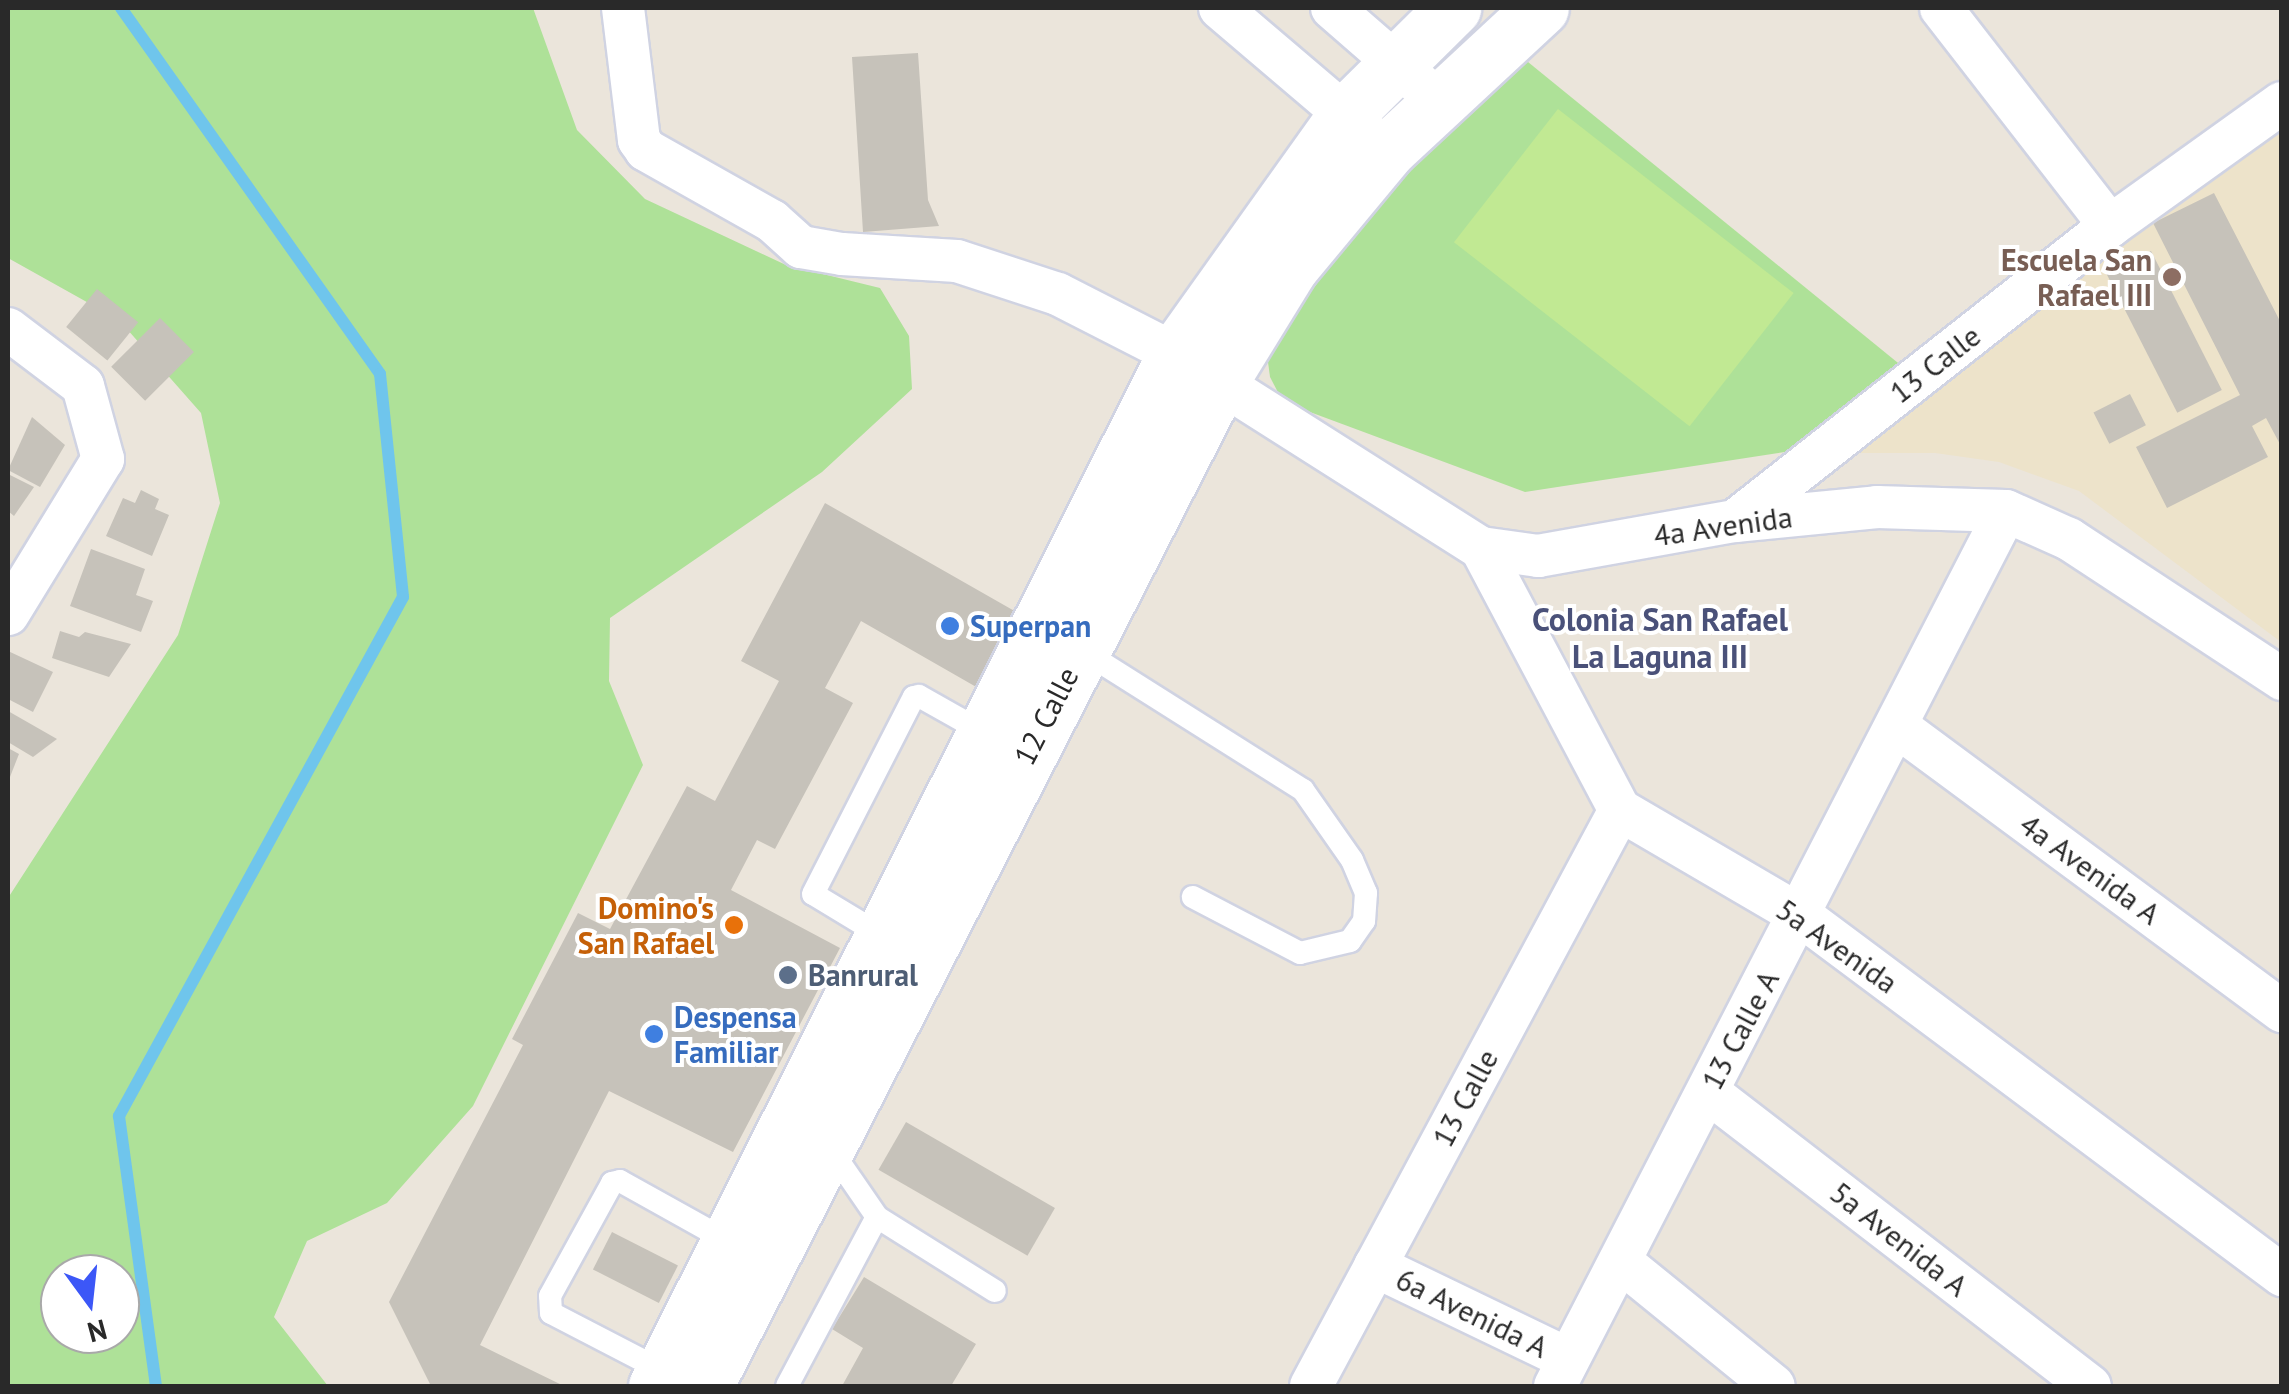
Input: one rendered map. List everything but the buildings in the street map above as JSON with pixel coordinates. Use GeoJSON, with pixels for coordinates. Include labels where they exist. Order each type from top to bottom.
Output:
{"type":"FeatureCollection","features":[{"type":"Feature","properties":{"kind":"main road","name":"12 Calle"},"geometry":{"type":"LineString","coordinates":[[675,1381],[728,1242],[983,732],[1346,114],[1452,8]]}},
{"type":"Feature","properties":{"kind":"main road","name":"12 Calle"},"geometry":{"type":"LineString","coordinates":[[675,1381],[828,1145],[1080,649],[1198,368],[1290,268],[1387,151],[1541,8]]}},
{"type":"Feature","properties":{"kind":"street","name":"4a Avenida"},"geometry":{"type":"LineString","coordinates":[[623,8],[639,140],[646,150],[772,221],[801,247],[842,254],[957,261],[1058,294],[1198,368],[1482,548],[1538,556],[1735,521],[1876,507],[2006,512],[2069,539],[2282,679]]}},
{"type":"Feature","properties":{"kind":"street"},"geometry":{"type":"LineString","coordinates":[[1220,8],[1387,151]]}},
{"type":"Feature","properties":{"kind":"street"},"geometry":{"type":"LineString","coordinates":[[1332,8],[1398,61],[1438,100]]}},
{"type":"Feature","properties":{"kind":"street"},"geometry":{"type":"LineString","coordinates":[[1940,8],[2110,226]]}},
{"type":"Feature","properties":{"kind":"street","name":"13 Calle"},"geometry":{"type":"LineString","coordinates":[[1735,521],[2110,226],[2282,102]]}},
{"type":"Feature","properties":{"kind":"street"},"geometry":{"type":"LineString","coordinates":[[8,329],[83,386],[102,459],[8,614]]}},
{"type":"Feature","properties":{"kind":"street","name":"13 Calle A"},"geometry":{"type":"LineString","coordinates":[[1561,1373],[2006,512]]}},
{"type":"Feature","properties":{"kind":"street"},"geometry":{"type":"LineString","coordinates":[[1482,548],[1620,810]]}},
{"type":"Feature","properties":{"kind":"street","name":"4a Avenida A"},"geometry":{"type":"LineString","coordinates":[[1898,727],[2282,1011]]}},
{"type":"Feature","properties":{"kind":"street","name":"13 Calle"},"geometry":{"type":"LineString","coordinates":[[1311,1386],[1620,810]]}},
{"type":"Feature","properties":{"kind":"street","name":"5a Avenida"},"geometry":{"type":"LineString","coordinates":[[1620,810],[1800,915],[2282,1274]]}},
{"type":"Feature","properties":{"kind":"street","name":"5a Avenida A"},"geometry":{"type":"LineString","coordinates":[[1708,1092],[2090,1386]]}},
{"type":"Feature","properties":{"kind":"street"},"geometry":{"type":"LineString","coordinates":[[1620,1261],[1774,1386]]}},
{"type":"Feature","properties":{"kind":"street","name":"6a Avenida A"},"geometry":{"type":"LineString","coordinates":[[1376,1266],[1561,1373]]}},
{"type":"Feature","properties":{"kind":"lane"},"geometry":{"type":"LineString","coordinates":[[1080,649],[1123,672],[1275,776],[1303,790],[1352,860],[1366,893],[1364,920],[1350,941],[1300,952],[1193,898]]}},
{"type":"Feature","properties":{"kind":"lane"},"geometry":{"type":"LineString","coordinates":[[882,935],[814,894],[914,697],[920,696],[983,732]]}},
{"type":"Feature","properties":{"kind":"lane"},"geometry":{"type":"LineString","coordinates":[[828,1145],[876,1217],[996,1291]]}},
{"type":"Feature","properties":{"kind":"lane"},"geometry":{"type":"LineString","coordinates":[[675,1381],[551,1313],[550,1296],[612,1184],[620,1181],[728,1242]]}},
{"type":"Feature","properties":{"kind":"lane"},"geometry":{"type":"LineString","coordinates":[[787,1386],[876,1217]]}},
{"type":"Feature","properties":{"kind":"shaded area","name":"Escuela San Rafael III"},"geometry":{"type":"Polygon","coordinates":[[[2281,102],[2281,642],[2079,491],[1999,462],[1935,453],[1844,453],[2281,102]]]}},
{"type":"Feature","properties":{"kind":"green space"},"geometry":{"type":"Polygon","coordinates":[[[8,8],[533,8],[577,130],[645,199],[786,265],[880,288],[909,336],[912,389],[822,472],[610,618],[609,681],[643,765],[473,1106],[387,1203],[307,1241],[274,1317],[328,1386],[8,1386],[8,898],[178,635],[220,503],[201,413],[119,320],[8,258],[8,8]]]}},
{"type":"Feature","properties":{"kind":"green space"},"geometry":{"type":"Polygon","coordinates":[[[1523,58],[1903,367],[1798,450],[1525,492],[1283,402],[1270,377],[1266,347],[1376,192],[1523,58]]]}},
{"type":"Feature","properties":{"kind":"green space"},"geometry":{"type":"Polygon","coordinates":[[[1558,109],[1794,293],[1690,426],[1454,242],[1558,109]]]}},
{"type":"Feature","properties":{"kind":"waterway"},"geometry":{"type":"LineString","coordinates":[[121,8],[380,374],[403,597],[119,1116],[156,1386]]}},
{"type":"Feature","properties":{"kind":"place","name":"Escuela San Rafael III"},"geometry":{"type":"Point","coordinates":[2172,277]}},
{"type":"Feature","properties":{"kind":"place","name":"Superpan"},"geometry":{"type":"Point","coordinates":[950,626]}},
{"type":"Feature","properties":{"kind":"place","name":"Domino's San Rafael"},"geometry":{"type":"Point","coordinates":[734,925]}},
{"type":"Feature","properties":{"kind":"place","name":"Banrural"},"geometry":{"type":"Point","coordinates":[788,975]}},
{"type":"Feature","properties":{"kind":"place","name":"Despensa Familiar"},"geometry":{"type":"Point","coordinates":[654,1034]}},
{"type":"Feature","properties":{"kind":"district","name":"Colonia San Rafael La Laguna III"},"geometry":{"type":"Point","coordinates":[1660,638]}}]}
